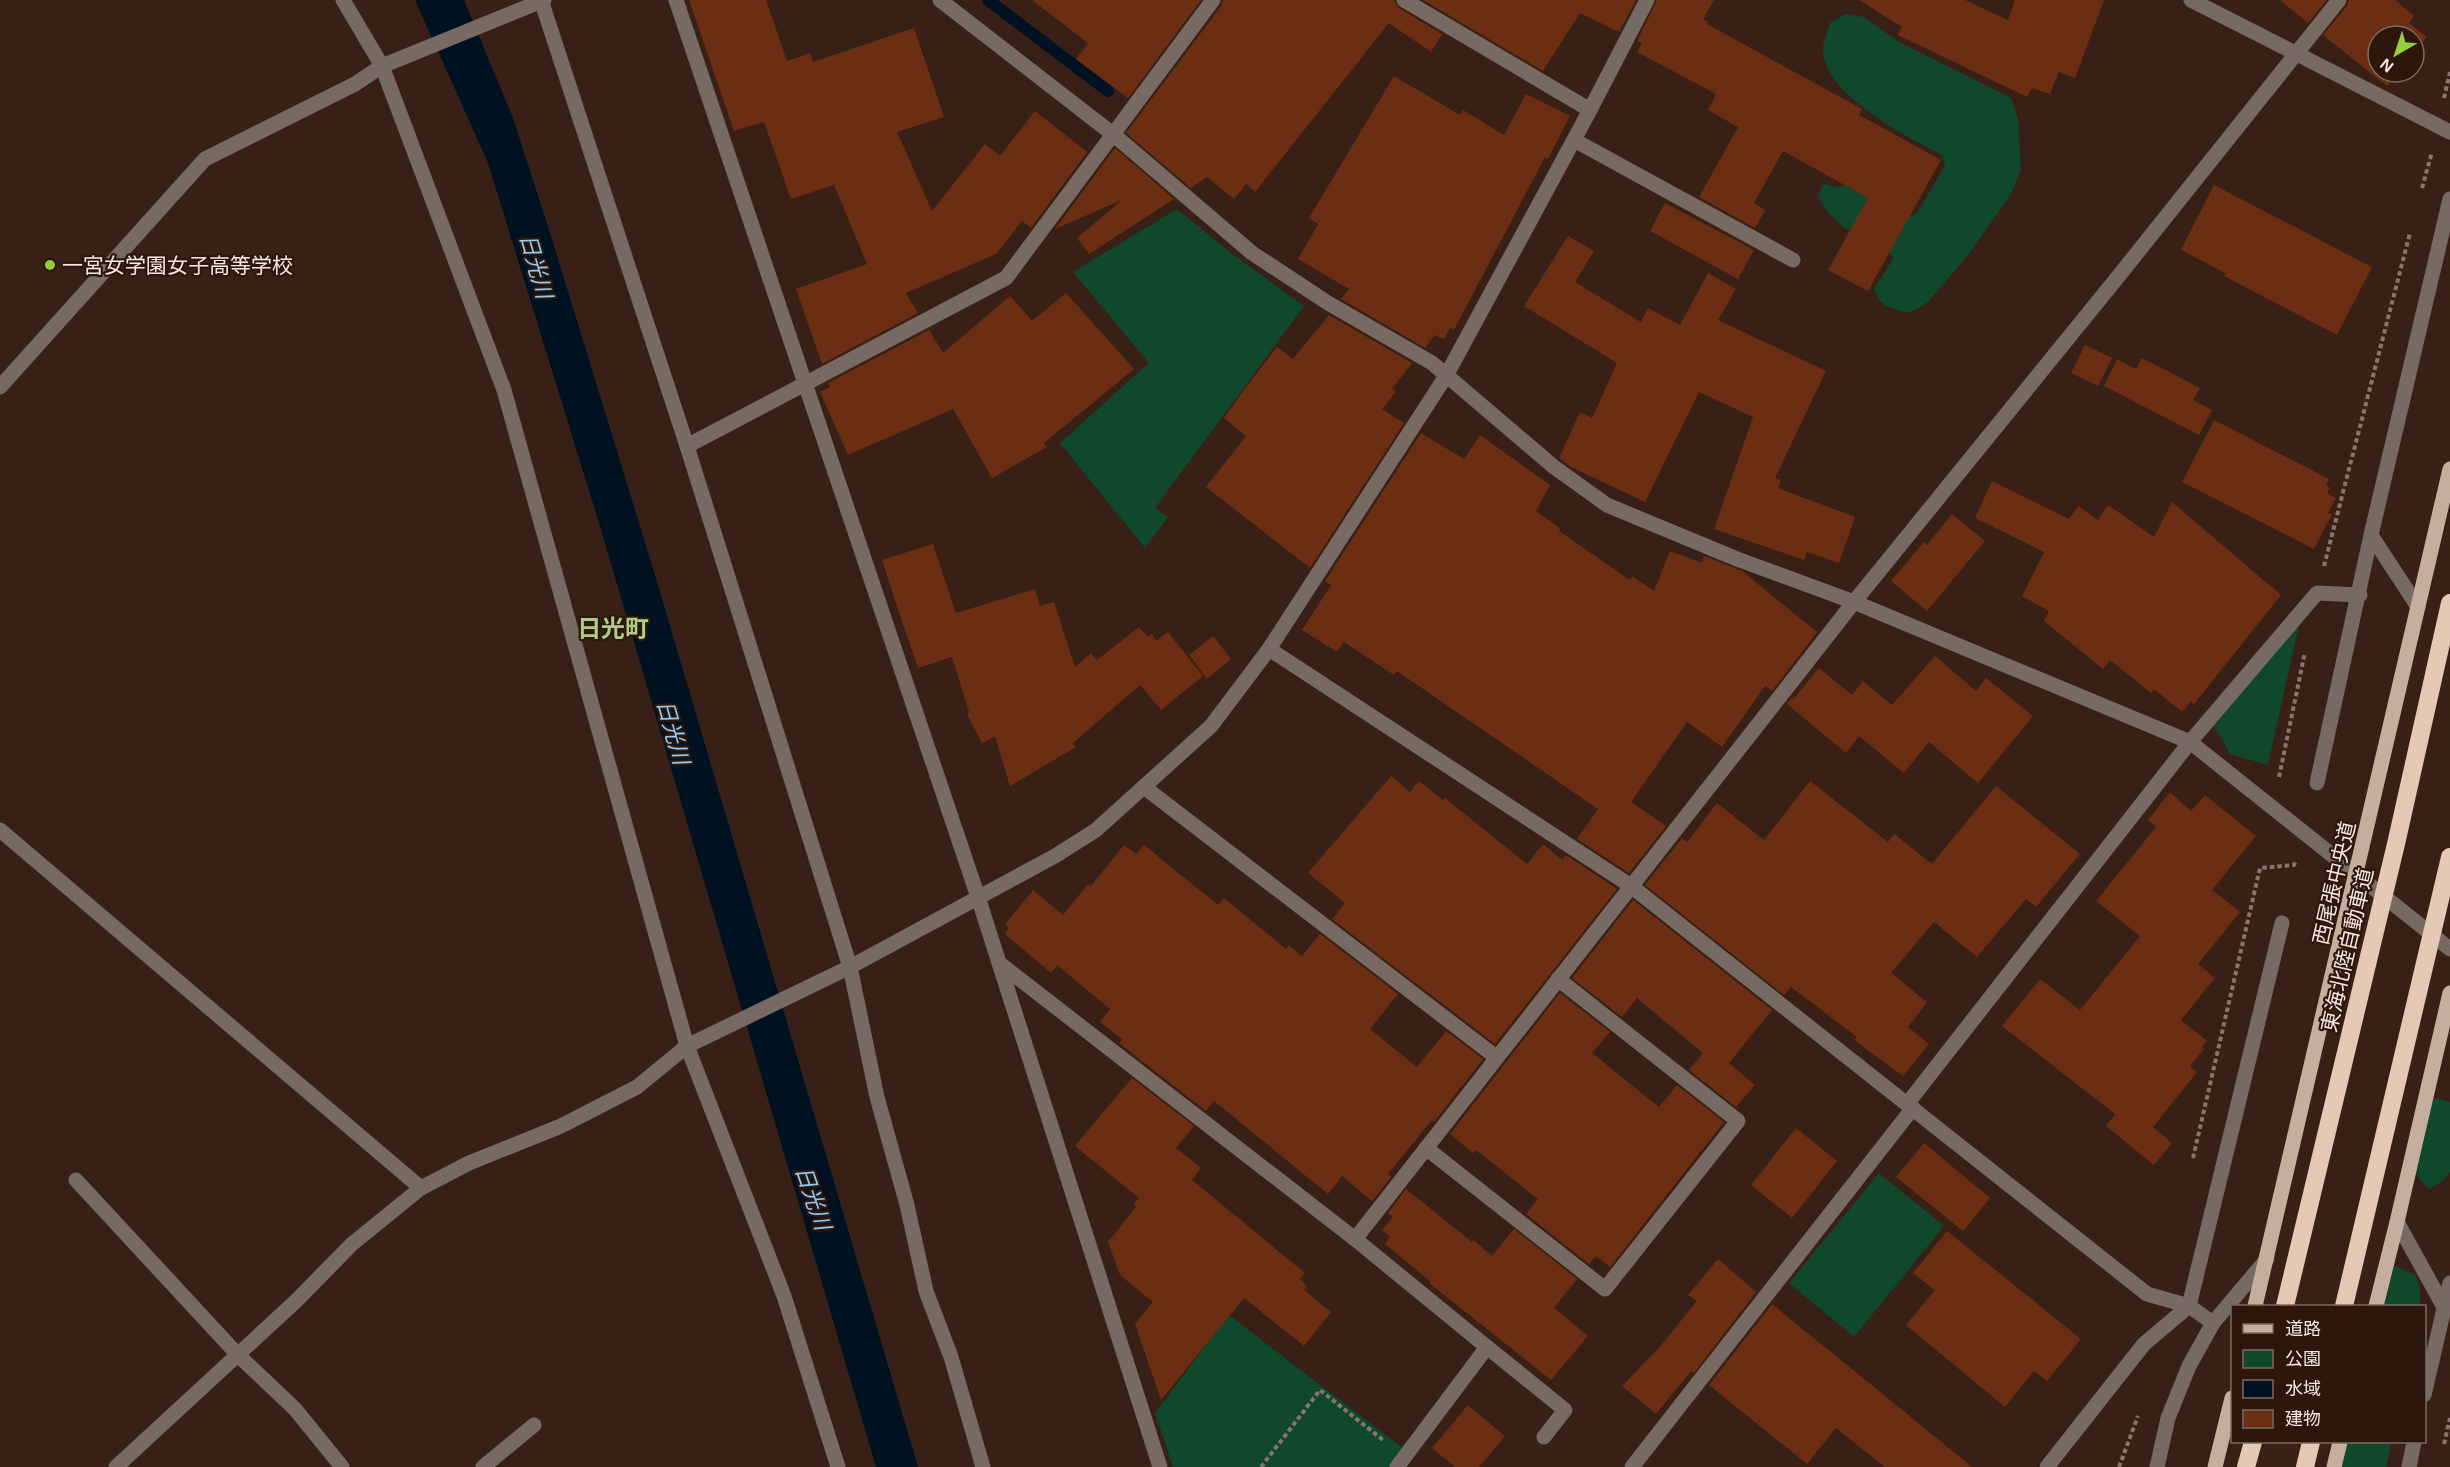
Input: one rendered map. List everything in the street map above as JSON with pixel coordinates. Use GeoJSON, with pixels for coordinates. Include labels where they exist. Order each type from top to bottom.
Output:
{"type":"FeatureCollection","features":[{"type":"Feature","properties":{"kind":"highway","name":"東海北陸自動車道"},"geometry":{"type":"LineString","coordinates":[[2285,1305],[2396,844],[2450,603]]}},
{"type":"Feature","properties":{"kind":"highway"},"geometry":{"type":"LineString","coordinates":[[2344,1305],[2450,857]]}},
{"type":"Feature","properties":{"kind":"highway"},"geometry":{"type":"LineString","coordinates":[[2246,1467],[2253,1443]]}},
{"type":"Feature","properties":{"kind":"highway"},"geometry":{"type":"LineString","coordinates":[[2305,1467],[2311,1443]]}},
{"type":"Feature","properties":{"kind":"main road","name":"西尾張中央道"},"geometry":{"type":"LineString","coordinates":[[2255,1305],[2450,469]]}},
{"type":"Feature","properties":{"kind":"main road"},"geometry":{"type":"LineString","coordinates":[[2376,1305],[2450,993]]}},
{"type":"Feature","properties":{"kind":"main road"},"geometry":{"type":"LineString","coordinates":[[2215,1467],[2231,1402]]}},
{"type":"Feature","properties":{"kind":"main road"},"geometry":{"type":"LineString","coordinates":[[2334,1467],[2340,1443]]}},
{"type":"Feature","properties":{"kind":"street"},"geometry":{"type":"LineString","coordinates":[[344,0],[388,64],[504,390],[694,1043],[784,1296],[838,1467]]}},
{"type":"Feature","properties":{"kind":"street"},"geometry":{"type":"LineString","coordinates":[[676,0],[978,897],[1160,1467]]}},
{"type":"Feature","properties":{"kind":"street"},"geometry":{"type":"LineString","coordinates":[[940,0],[1114,135],[1252,253],[1328,303],[1432,363],[1554,467],[1607,505],[1737,559],[1854,602],[2190,742],[2450,949]]}},
{"type":"Feature","properties":{"kind":"street"},"geometry":{"type":"LineString","coordinates":[[687,446],[1006,278],[1213,0]]}},
{"type":"Feature","properties":{"kind":"street"},"geometry":{"type":"LineString","coordinates":[[1404,0],[1590,110]]}},
{"type":"Feature","properties":{"kind":"street"},"geometry":{"type":"LineString","coordinates":[[116,1467],[238,1355],[352,1244],[421,1188],[470,1163],[561,1126],[637,1087],[694,1043],[850,967],[1055,856],[1096,830],[1211,726],[1269,649],[1446,376],[1647,0]]}},
{"type":"Feature","properties":{"kind":"street"},"geometry":{"type":"LineString","coordinates":[[2191,0],[2444,129]]}},
{"type":"Feature","properties":{"kind":"street"},"geometry":{"type":"LineString","coordinates":[[1355,1239],[1854,602],[2339,0]]}},
{"type":"Feature","properties":{"kind":"street"},"geometry":{"type":"LineString","coordinates":[[0,387],[206,159],[355,84],[388,64],[540,2],[687,446],[850,967],[877,1097],[907,1205],[926,1291],[951,1357],[983,1467]]}},
{"type":"Feature","properties":{"kind":"street"},"geometry":{"type":"LineString","coordinates":[[1574,140],[1793,260]]}},
{"type":"Feature","properties":{"kind":"street"},"geometry":{"type":"LineString","coordinates":[[2317,783],[2450,199]]}},
{"type":"Feature","properties":{"kind":"street"},"geometry":{"type":"LineString","coordinates":[[2372,535],[2418,607]]}},
{"type":"Feature","properties":{"kind":"street"},"geometry":{"type":"LineString","coordinates":[[1632,1467],[2190,742],[2317,593],[2360,595]]}},
{"type":"Feature","properties":{"kind":"street"},"geometry":{"type":"LineString","coordinates":[[1269,649],[1631,886],[2147,1294],[2189,1306],[2213,1323]]}},
{"type":"Feature","properties":{"kind":"street"},"geometry":{"type":"LineString","coordinates":[[1144,787],[1497,1057]]}},
{"type":"Feature","properties":{"kind":"street"},"geometry":{"type":"LineString","coordinates":[[0,830],[421,1188]]}},
{"type":"Feature","properties":{"kind":"street"},"geometry":{"type":"LineString","coordinates":[[2047,1467],[2144,1344],[2189,1306],[2282,923]]}},
{"type":"Feature","properties":{"kind":"street"},"geometry":{"type":"LineString","coordinates":[[999,963],[1355,1239],[1565,1410],[1544,1437]]}},
{"type":"Feature","properties":{"kind":"street"},"geometry":{"type":"LineString","coordinates":[[1426,1148],[1605,1289],[1731,1130],[1738,1121],[1558,979]]}},
{"type":"Feature","properties":{"kind":"street"},"geometry":{"type":"LineString","coordinates":[[76,1180],[238,1355],[295,1409],[342,1467]]}},
{"type":"Feature","properties":{"kind":"street"},"geometry":{"type":"LineString","coordinates":[[2397,1222],[2444,1307]]}},
{"type":"Feature","properties":{"kind":"street"},"geometry":{"type":"LineString","coordinates":[[2157,1467],[2168,1418],[2189,1366],[2213,1323],[2267,1258]]}},
{"type":"Feature","properties":{"kind":"street"},"geometry":{"type":"LineString","coordinates":[[2426,1386],[2450,1283]]}},
{"type":"Feature","properties":{"kind":"street"},"geometry":{"type":"LineString","coordinates":[[1401,1462],[1487,1347]]}},
{"type":"Feature","properties":{"kind":"street"},"geometry":{"type":"LineString","coordinates":[[483,1467],[534,1425]]}},
{"type":"Feature","properties":{"kind":"street"},"geometry":{"type":"LineString","coordinates":[[2409,1467],[2414,1443]]}},
{"type":"Feature","properties":{"kind":"path"},"geometry":{"type":"LineString","coordinates":[[2421,193],[2444,129],[2450,72]]}},
{"type":"Feature","properties":{"kind":"path"},"geometry":{"type":"LineString","coordinates":[[2317,593],[2412,227]]}},
{"type":"Feature","properties":{"kind":"path"},"geometry":{"type":"LineString","coordinates":[[2278,781],[2307,640]]}},
{"type":"Feature","properties":{"kind":"path"},"geometry":{"type":"LineString","coordinates":[[1260,1467],[1320,1390],[1401,1462]]}},
{"type":"Feature","properties":{"kind":"green space"},"geometry":{"type":"Polygon","coordinates":[[[1845,14],[1864,17],[1899,42],[2011,98],[2018,119],[2021,169],[2011,194],[1968,255],[1928,302],[1909,313],[1883,303],[1874,289],[1893,259],[1890,253],[1839,223],[1823,206],[1818,195],[1824,184],[1838,187],[1850,184],[1911,216],[1917,213],[1945,166],[1942,155],[1870,112],[1837,82],[1827,66],[1823,47],[1830,23],[1845,14]]]}},
{"type":"Feature","properties":{"kind":"green space"},"geometry":{"type":"Polygon","coordinates":[[[1177,209],[1231,253],[1304,306],[1155,508],[1168,517],[1145,548],[1060,443],[1149,363],[1073,272],[1177,209]]]}},
{"type":"Feature","properties":{"kind":"green space"},"geometry":{"type":"Polygon","coordinates":[[[2300,620],[2268,765],[2230,754],[2214,726],[2300,620]]]}},
{"type":"Feature","properties":{"kind":"green space"},"geometry":{"type":"Polygon","coordinates":[[[2423,1095],[2450,1102],[2450,1172],[2444,1180],[2429,1189],[2414,1168],[2412,1157],[2414,1133],[2423,1095]]]}},
{"type":"Feature","properties":{"kind":"green space"},"geometry":{"type":"Polygon","coordinates":[[[1879,1173],[1944,1226],[1854,1337],[1789,1283],[1879,1173]]]}},
{"type":"Feature","properties":{"kind":"green space"},"geometry":{"type":"Polygon","coordinates":[[[2387,1262],[2415,1275],[2420,1287],[2420,1305],[2376,1305],[2387,1262]]]}},
{"type":"Feature","properties":{"kind":"green space"},"geometry":{"type":"Polygon","coordinates":[[[1229,1315],[1404,1449],[1390,1467],[1173,1467],[1155,1413],[1229,1315]]]}},
{"type":"Feature","properties":{"kind":"green space"},"geometry":{"type":"Polygon","coordinates":[[[2343,1443],[2392,1443],[2386,1467],[2337,1467],[2343,1443]]]}},
{"type":"Feature","properties":{"kind":"water","name":"日光川"},"geometry":{"type":"Polygon","coordinates":[[[415,0],[464,0],[513,118],[655,575],[918,1467],[876,1467],[602,533],[488,163],[415,0]]]}},
{"type":"Feature","properties":{"kind":"building"},"geometry":{"type":"Polygon","coordinates":[[[689,0],[766,0],[787,61],[810,53],[813,62],[914,28],[944,117],[897,132],[932,211],[985,144],[1000,156],[1035,111],[1087,152],[1031,228],[1022,221],[996,254],[906,293],[918,313],[822,364],[796,289],[867,264],[834,185],[791,199],[764,122],[734,131],[689,0]]]}},
{"type":"Feature","properties":{"kind":"building"},"geometry":{"type":"Polygon","coordinates":[[[1032,0],[1201,0],[1128,98],[1076,59],[1088,43],[1032,0]]]}},
{"type":"Feature","properties":{"kind":"building"},"geometry":{"type":"Polygon","coordinates":[[[1223,0],[1394,0],[1399,8],[1442,34],[1431,52],[1389,23],[1255,192],[1246,184],[1234,199],[1207,177],[1191,188],[1126,133],[1221,6],[1223,0]]]}},
{"type":"Feature","properties":{"kind":"building"},"geometry":{"type":"Polygon","coordinates":[[[1423,0],[1636,0],[1619,32],[1580,13],[1543,71],[1423,0]]]}},
{"type":"Feature","properties":{"kind":"building"},"geometry":{"type":"Polygon","coordinates":[[[1657,0],[1714,0],[1703,19],[1708,22],[1707,24],[1862,109],[1859,115],[1941,160],[1868,291],[1828,270],[1868,198],[1783,151],[1754,203],[1765,210],[1755,228],[1699,197],[1738,127],[1708,110],[1716,94],[1637,52],[1642,43],[1637,41],[1657,0]]]}},
{"type":"Feature","properties":{"kind":"building"},"geometry":{"type":"Polygon","coordinates":[[[1859,0],[1965,0],[2008,20],[2015,0],[2104,0],[2075,78],[2059,72],[2050,94],[2032,88],[2027,97],[1898,35],[1902,27],[1859,0]]]}},
{"type":"Feature","properties":{"kind":"building"},"geometry":{"type":"Polygon","coordinates":[[[2280,0],[2327,0],[2308,23],[2280,0]]]}},
{"type":"Feature","properties":{"kind":"building"},"geometry":{"type":"Polygon","coordinates":[[[2349,0],[2395,0],[2414,16],[2410,24],[2366,24],[2366,69],[2323,35],[2347,6],[2349,0]]]}},
{"type":"Feature","properties":{"kind":"building"},"geometry":{"type":"Polygon","coordinates":[[[1394,76],[1460,115],[1463,110],[1504,135],[1526,94],[1570,116],[1548,159],[1545,157],[1454,330],[1450,328],[1444,339],[1435,335],[1425,348],[1341,299],[1349,289],[1298,259],[1318,224],[1309,218],[1394,76]]]}},
{"type":"Feature","properties":{"kind":"building"},"geometry":{"type":"Polygon","coordinates":[[[1115,148],[1174,199],[1089,254],[1077,238],[1122,200],[1055,229],[1115,148]]]}},
{"type":"Feature","properties":{"kind":"building"},"geometry":{"type":"Polygon","coordinates":[[[2214,185],[2372,267],[2337,335],[2224,276],[2225,273],[2181,250],[2214,185]]]}},
{"type":"Feature","properties":{"kind":"building"},"geometry":{"type":"Polygon","coordinates":[[[1665,203],[1754,250],[1738,279],[1650,231],[1665,203]]]}},
{"type":"Feature","properties":{"kind":"building"},"geometry":{"type":"Polygon","coordinates":[[[1568,236],[1594,251],[1575,282],[1641,322],[1648,308],[1680,325],[1708,273],[1736,289],[1718,320],[1826,371],[1775,478],[1781,480],[1778,488],[1855,517],[1839,563],[1807,552],[1804,560],[1714,529],[1753,417],[1699,392],[1645,502],[1571,467],[1559,458],[1580,412],[1592,418],[1617,363],[1524,306],[1568,236]]]}},
{"type":"Feature","properties":{"kind":"building"},"geometry":{"type":"Polygon","coordinates":[[[1066,293],[1134,369],[1044,443],[1047,447],[992,478],[953,409],[848,455],[820,392],[830,387],[828,383],[929,330],[943,353],[1010,296],[1032,321],[1066,293]]]}},
{"type":"Feature","properties":{"kind":"building"},"geometry":{"type":"Polygon","coordinates":[[[1329,315],[1412,363],[1392,389],[1396,392],[1382,409],[1404,423],[1310,568],[1206,487],[1246,436],[1224,418],[1243,391],[1277,347],[1293,359],[1329,315]]]}},
{"type":"Feature","properties":{"kind":"building"},"geometry":{"type":"Polygon","coordinates":[[[2085,345],[2112,358],[2098,386],[2071,373],[2085,345]]]}},
{"type":"Feature","properties":{"kind":"building"},"geometry":{"type":"Polygon","coordinates":[[[2142,358],[2200,388],[2193,400],[2212,410],[2199,435],[2104,386],[2117,359],[2136,369],[2142,358]]]}},
{"type":"Feature","properties":{"kind":"building"},"geometry":{"type":"Polygon","coordinates":[[[2214,420],[2329,479],[2326,485],[2330,488],[2327,493],[2336,498],[2328,513],[2332,514],[2314,549],[2182,482],[2214,420]]]}},
{"type":"Feature","properties":{"kind":"building"},"geometry":{"type":"Polygon","coordinates":[[[1421,433],[1464,459],[1480,435],[1550,485],[1536,511],[1560,528],[1559,531],[1630,580],[1632,576],[1654,591],[1670,551],[1702,563],[1704,556],[1742,571],[1817,632],[1772,691],[1765,686],[1722,747],[1687,722],[1631,802],[1666,826],[1629,873],[1577,839],[1598,809],[1397,671],[1394,675],[1344,642],[1337,652],[1302,630],[1331,585],[1325,581],[1421,433]]]}},
{"type":"Feature","properties":{"kind":"building"},"geometry":{"type":"Polygon","coordinates":[[[1992,481],[2069,519],[2078,506],[2098,520],[2108,505],[2154,537],[2172,502],[2281,595],[2194,704],[2191,701],[2182,712],[2154,689],[2151,693],[2110,660],[2103,669],[2044,621],[2049,611],[2022,596],[2044,552],[1975,518],[1992,481]]]}},
{"type":"Feature","properties":{"kind":"building"},"geometry":{"type":"Polygon","coordinates":[[[1952,514],[1985,541],[1927,611],[1891,581],[1924,542],[1927,545],[1952,514]]]}},
{"type":"Feature","properties":{"kind":"building"},"geometry":{"type":"Polygon","coordinates":[[[933,544],[956,613],[1035,589],[1040,606],[1054,602],[1075,667],[1091,653],[1097,660],[1139,627],[1148,637],[1152,634],[1156,641],[1168,632],[1203,676],[1161,710],[1140,685],[1073,743],[1076,747],[1010,786],[995,736],[982,743],[967,714],[969,712],[952,657],[918,668],[882,560],[933,544]]]}},
{"type":"Feature","properties":{"kind":"building"},"geometry":{"type":"Polygon","coordinates":[[[1213,636],[1231,659],[1207,679],[1189,655],[1213,636]]]}},
{"type":"Feature","properties":{"kind":"building"},"geometry":{"type":"Polygon","coordinates":[[[1935,656],[1976,691],[1986,678],[2033,716],[1978,783],[1929,742],[1904,773],[1859,736],[1846,753],[1787,704],[1819,668],[1852,695],[1863,681],[1892,705],[1935,656]]]}},
{"type":"Feature","properties":{"kind":"building"},"geometry":{"type":"Polygon","coordinates":[[[1391,776],[1410,792],[1419,781],[1443,800],[1445,798],[1527,864],[1543,844],[1562,860],[1566,855],[1617,889],[1495,1044],[1332,919],[1345,903],[1308,873],[1391,776]]]}},
{"type":"Feature","properties":{"kind":"building"},"geometry":{"type":"Polygon","coordinates":[[[1810,781],[1888,842],[1894,834],[1932,864],[1996,786],[2080,854],[2036,907],[2026,899],[1977,957],[1934,922],[1891,973],[1927,1002],[1908,1027],[1929,1044],[1903,1076],[1854,1040],[1857,1037],[1791,987],[1784,995],[1645,885],[1682,838],[1687,842],[1717,803],[1764,840],[1810,781]]]}},
{"type":"Feature","properties":{"kind":"building"},"geometry":{"type":"Polygon","coordinates":[[[2170,792],[2191,811],[2205,795],[2256,836],[2212,890],[2240,912],[2198,964],[2215,978],[2181,1020],[2207,1041],[2202,1047],[2204,1049],[2190,1066],[2197,1072],[2153,1127],[2172,1143],[2154,1165],[2106,1126],[2115,1114],[2002,1026],[2040,979],[2080,1010],[2140,936],[2096,901],[2156,827],[2148,820],[2170,792]]]}},
{"type":"Feature","properties":{"kind":"building"},"geometry":{"type":"Polygon","coordinates":[[[1124,845],[1136,854],[1144,845],[1218,905],[1224,898],[1286,949],[1289,945],[1302,956],[1320,934],[1398,994],[1370,1029],[1417,1067],[1446,1031],[1483,1059],[1434,1122],[1432,1120],[1388,1174],[1391,1177],[1372,1201],[1342,1176],[1328,1194],[1214,1101],[1206,1111],[1119,1043],[1122,1039],[1100,1022],[1110,1009],[1057,965],[1051,973],[1005,934],[1009,928],[1005,924],[1033,890],[1063,915],[1088,884],[1091,886],[1124,845]]]}},
{"type":"Feature","properties":{"kind":"building"},"geometry":{"type":"Polygon","coordinates":[[[1633,900],[1772,1010],[1729,1063],[1755,1085],[1736,1107],[1689,1070],[1703,1053],[1637,998],[1622,1017],[1572,978],[1633,900]]]}},
{"type":"Feature","properties":{"kind":"building"},"geometry":{"type":"Polygon","coordinates":[[[1560,993],[1610,1032],[1592,1053],[1659,1107],[1677,1085],[1724,1122],[1610,1267],[1596,1256],[1589,1264],[1526,1214],[1538,1199],[1476,1150],[1473,1153],[1450,1134],[1560,993]]]}},
{"type":"Feature","properties":{"kind":"building"},"geometry":{"type":"Polygon","coordinates":[[[1132,1078],[1194,1126],[1176,1148],[1201,1168],[1192,1180],[1305,1273],[1300,1279],[1307,1286],[1304,1290],[1331,1312],[1304,1346],[1244,1298],[1161,1400],[1135,1324],[1153,1302],[1120,1275],[1108,1242],[1136,1207],[1134,1204],[1139,1198],[1075,1146],[1132,1078]]]}},
{"type":"Feature","properties":{"kind":"building"},"geometry":{"type":"Polygon","coordinates":[[[1796,1128],[1837,1161],[1792,1218],[1751,1185],[1796,1128]]]}},
{"type":"Feature","properties":{"kind":"building"},"geometry":{"type":"Polygon","coordinates":[[[1924,1143],[1990,1198],[1963,1231],[1896,1177],[1924,1143]]]}},
{"type":"Feature","properties":{"kind":"building"},"geometry":{"type":"Polygon","coordinates":[[[1406,1189],[1492,1256],[1514,1229],[1577,1279],[1554,1308],[1588,1336],[1551,1380],[1429,1283],[1430,1281],[1385,1244],[1390,1237],[1382,1230],[1393,1217],[1388,1213],[1406,1189]]]}},
{"type":"Feature","properties":{"kind":"building"},"geometry":{"type":"Polygon","coordinates":[[[1947,1231],[2081,1339],[2047,1381],[2034,1371],[2005,1407],[1906,1325],[1935,1290],[1913,1273],[1947,1231]]]}},
{"type":"Feature","properties":{"kind":"building"},"geometry":{"type":"Polygon","coordinates":[[[1718,1259],[1756,1292],[1694,1373],[1691,1371],[1656,1414],[1622,1386],[1658,1349],[1697,1301],[1688,1295],[1718,1259]]]}},
{"type":"Feature","properties":{"kind":"building"},"geometry":{"type":"Polygon","coordinates":[[[1772,1304],[1972,1467],[1885,1467],[1836,1428],[1807,1464],[1709,1385],[1772,1304]]]}},
{"type":"Feature","properties":{"kind":"building"},"geometry":{"type":"Polygon","coordinates":[[[1468,1405],[1505,1436],[1479,1467],[1455,1467],[1432,1448],[1468,1405]]]}},
{"type":"Feature","properties":{"kind":"waterway"},"geometry":{"type":"LineString","coordinates":[[988,0],[1108,91]]}},
{"type":"Feature","properties":{"kind":"place","name":"一宮女学園女子高等学校"},"geometry":{"type":"Point","coordinates":[50,265]}},
{"type":"Feature","properties":{"kind":"district","name":"日光町"},"geometry":{"type":"Point","coordinates":[613,628]}}]}
